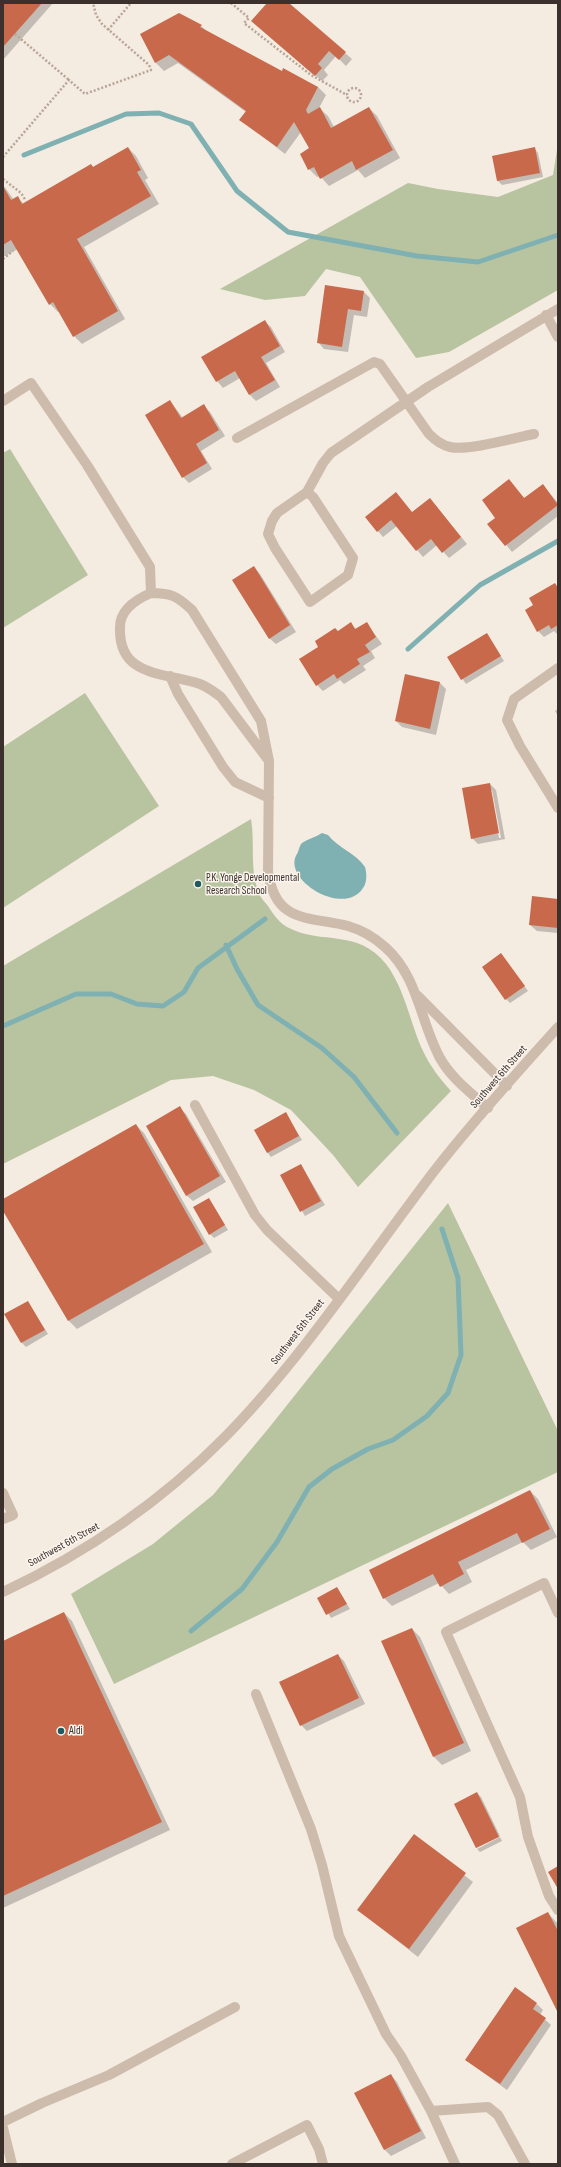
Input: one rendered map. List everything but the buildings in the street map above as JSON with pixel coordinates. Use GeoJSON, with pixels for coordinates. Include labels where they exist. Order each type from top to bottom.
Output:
{"type":"FeatureCollection","features":[{"type":"Feature","properties":{"kind":"street"},"geometry":{"type":"LineString","coordinates":[[307,492],[313,497],[353,558],[348,575],[310,602],[274,548],[268,534],[272,521],[277,513],[307,492],[323,462],[331,453],[405,402],[558,309]]}},
{"type":"Feature","properties":{"kind":"street"},"geometry":{"type":"LineString","coordinates":[[546,315],[558,337]]}},
{"type":"Feature","properties":{"kind":"street"},"geometry":{"type":"LineString","coordinates":[[237,438],[374,362],[380,364],[405,402],[429,434],[440,444],[451,448],[464,447],[534,434]]}},
{"type":"Feature","properties":{"kind":"street"},"geometry":{"type":"LineString","coordinates":[[3,401],[31,383],[86,465],[150,567],[151,593]]}},
{"type":"Feature","properties":{"kind":"street"},"geometry":{"type":"LineString","coordinates":[[269,761],[221,697],[201,684],[149,672],[130,661],[120,638],[120,624],[125,612],[136,600],[151,593],[164,593],[178,597],[192,610],[261,721],[269,761],[269,883],[280,905],[301,918],[349,926],[374,938],[395,957],[406,973],[418,996],[507,1086]]}},
{"type":"Feature","properties":{"kind":"street"},"geometry":{"type":"LineString","coordinates":[[558,668],[514,699],[508,720],[520,746],[558,808]]}},
{"type":"Feature","properties":{"kind":"street"},"geometry":{"type":"LineString","coordinates":[[170,676],[178,694],[219,760],[235,782],[269,798]]}},
{"type":"Feature","properties":{"kind":"street"},"geometry":{"type":"LineString","coordinates":[[418,996],[421,1014],[440,1058],[456,1080],[488,1108]]}},
{"type":"Feature","properties":{"kind":"street","name":"Southwest 6th Street"},"geometry":{"type":"LineString","coordinates":[[3,1592],[96,1543],[153,1501],[226,1436],[288,1365],[436,1168],[558,1027]]}},
{"type":"Feature","properties":{"kind":"street"},"geometry":{"type":"LineString","coordinates":[[195,1105],[255,1215],[266,1230],[338,1298]]}},
{"type":"Feature","properties":{"kind":"street"},"geometry":{"type":"LineString","coordinates":[[3,1493],[13,1515],[3,1519]]}},
{"type":"Feature","properties":{"kind":"street"},"geometry":{"type":"LineString","coordinates":[[558,1613],[544,1583],[446,1632],[520,1796],[528,1837],[549,1896],[558,1910]]}},
{"type":"Feature","properties":{"kind":"street"},"geometry":{"type":"LineString","coordinates":[[256,1694],[311,1829],[322,1866],[339,1936],[386,2034],[401,2056],[431,2111],[455,2164]]}},
{"type":"Feature","properties":{"kind":"street"},"geometry":{"type":"LineString","coordinates":[[3,2122],[42,2103],[109,2075],[236,2007]]}},
{"type":"Feature","properties":{"kind":"street"},"geometry":{"type":"LineString","coordinates":[[431,2111],[488,2108],[498,2114],[525,2164]]}},
{"type":"Feature","properties":{"kind":"street"},"geometry":{"type":"LineString","coordinates":[[232,2164],[307,2125],[319,2149],[323,2164]]}},
{"type":"Feature","properties":{"kind":"street"},"geometry":{"type":"LineString","coordinates":[[3,2128],[12,2164]]}},
{"type":"Feature","properties":{"kind":"path"},"geometry":{"type":"LineString","coordinates":[[14,34],[85,94],[151,70],[148,65],[108,30],[96,15],[93,3]]}},
{"type":"Feature","properties":{"kind":"path"},"geometry":{"type":"LineString","coordinates":[[108,30],[131,3]]}},
{"type":"Feature","properties":{"kind":"path"},"geometry":{"type":"LineString","coordinates":[[231,3],[248,18],[244,23],[311,75],[347,95],[352,102],[357,102],[361,96],[359,90],[355,88],[350,89],[347,95]]}},
{"type":"Feature","properties":{"kind":"path"},"geometry":{"type":"LineString","coordinates":[[3,157],[68,80]]}},
{"type":"Feature","properties":{"kind":"path"},"geometry":{"type":"LineString","coordinates":[[3,179],[21,192],[26,202]]}},
{"type":"Feature","properties":{"kind":"path"},"geometry":{"type":"LineString","coordinates":[[3,259],[13,250]]}},
{"type":"Feature","properties":{"kind":"green space"},"geometry":{"type":"Polygon","coordinates":[[[558,144],[558,290],[449,352],[416,358],[360,277],[326,269],[305,296],[265,300],[220,289],[408,183],[438,189],[498,197],[553,175],[558,144]]]}},
{"type":"Feature","properties":{"kind":"green space"},"geometry":{"type":"Polygon","coordinates":[[[10,449],[88,575],[3,628],[3,453],[10,449]]]}},
{"type":"Feature","properties":{"kind":"green space"},"geometry":{"type":"Polygon","coordinates":[[[85,693],[159,806],[3,908],[3,747],[85,693]]]}},
{"type":"Feature","properties":{"kind":"green space"},"geometry":{"type":"Polygon","coordinates":[[[251,819],[255,880],[261,898],[277,918],[289,928],[314,936],[351,941],[375,953],[386,964],[393,974],[403,995],[418,1040],[426,1057],[451,1091],[358,1187],[333,1155],[291,1110],[254,1090],[213,1076],[171,1080],[3,1164],[3,966],[251,819]]]}},
{"type":"Feature","properties":{"kind":"green space"},"geometry":{"type":"Polygon","coordinates":[[[448,1203],[558,1431],[558,1472],[114,1684],[71,1594],[153,1544],[213,1495],[268,1429],[448,1203]]]}},
{"type":"Feature","properties":{"kind":"water"},"geometry":{"type":"Polygon","coordinates":[[[322,833],[328,835],[337,844],[357,858],[365,867],[365,884],[363,888],[354,896],[342,899],[330,897],[317,892],[306,884],[298,874],[294,864],[301,844],[322,833]]]}},
{"type":"Feature","properties":{"kind":"waterway"},"geometry":{"type":"LineString","coordinates":[[24,155],[126,114],[159,113],[191,124],[237,191],[288,232],[417,256],[478,262],[558,235]]}},
{"type":"Feature","properties":{"kind":"waterway"},"geometry":{"type":"LineString","coordinates":[[408,649],[480,585],[558,541]]}},
{"type":"Feature","properties":{"kind":"waterway"},"geometry":{"type":"LineString","coordinates":[[3,1026],[76,994],[111,994],[137,1004],[163,1006],[184,992],[198,968],[265,919]]}},
{"type":"Feature","properties":{"kind":"waterway"},"geometry":{"type":"LineString","coordinates":[[226,945],[237,969],[258,1005],[322,1048],[354,1077],[397,1133]]}},
{"type":"Feature","properties":{"kind":"waterway"},"geometry":{"type":"LineString","coordinates":[[191,1631],[242,1589],[277,1542],[309,1487],[332,1469],[368,1449],[393,1440],[427,1416],[448,1393],[461,1355],[458,1278],[442,1229]]}},
{"type":"Feature","properties":{"kind":"place","name":"P.K. Yonge Developmental Research School"},"geometry":{"type":"Point","coordinates":[198,884]}},
{"type":"Feature","properties":{"kind":"place","name":"Aldi"},"geometry":{"type":"Point","coordinates":[61,1731]}}]}
